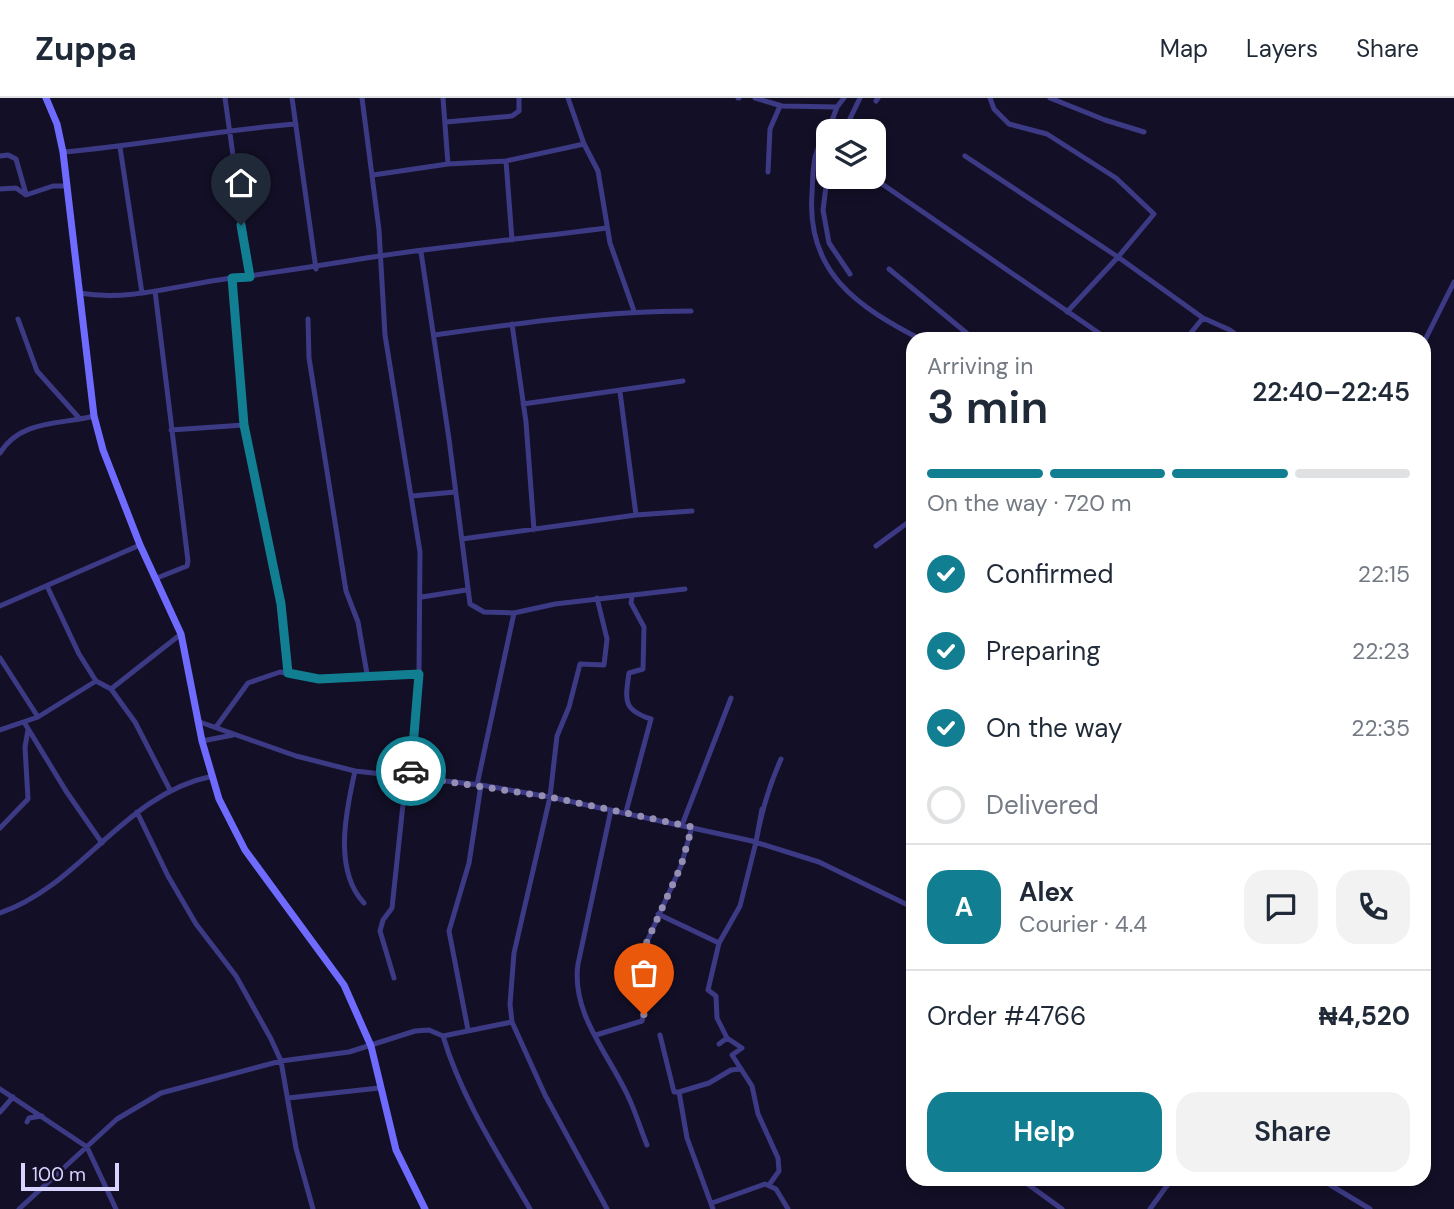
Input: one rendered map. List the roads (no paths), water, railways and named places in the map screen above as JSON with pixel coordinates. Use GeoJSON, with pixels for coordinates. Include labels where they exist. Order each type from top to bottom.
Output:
{"type":"FeatureCollection","features":[{"type":"Feature","properties":{"kind":"street"},"geometry":{"type":"LineString","coordinates":[[46,98],[57,124],[63,152],[94,416],[103,450],[140,545],[181,634],[197,721],[213,776],[227,817],[241,843],[336,970],[371,1046],[396,1150],[425,1209]]}},
{"type":"Feature","properties":{"kind":"street"},"geometry":{"type":"LineString","coordinates":[[225,98],[250,277]]}},
{"type":"Feature","properties":{"kind":"street"},"geometry":{"type":"LineString","coordinates":[[292,98],[316,269]]}},
{"type":"Feature","properties":{"kind":"street"},"geometry":{"type":"LineString","coordinates":[[362,98],[373,175],[385,335],[420,552],[422,597],[419,674],[392,908],[383,920],[380,930],[394,978]]}},
{"type":"Feature","properties":{"kind":"street"},"geometry":{"type":"LineString","coordinates":[[443,98],[448,164]]}},
{"type":"Feature","properties":{"kind":"street"},"geometry":{"type":"LineString","coordinates":[[446,122],[516,114],[519,98]]}},
{"type":"Feature","properties":{"kind":"street"},"geometry":{"type":"LineString","coordinates":[[568,98],[600,179],[606,228],[634,311]]}},
{"type":"Feature","properties":{"kind":"street"},"geometry":{"type":"LineString","coordinates":[[755,98],[780,106],[837,107]]}},
{"type":"Feature","properties":{"kind":"street"},"geometry":{"type":"LineString","coordinates":[[833,119],[844,98]]}},
{"type":"Feature","properties":{"kind":"street"},"geometry":{"type":"LineString","coordinates":[[850,119],[860,98]]}},
{"type":"Feature","properties":{"kind":"street"},"geometry":{"type":"LineString","coordinates":[[990,98],[994,109],[1009,124],[1047,134],[1116,178],[1154,214],[1067,312]]}},
{"type":"Feature","properties":{"kind":"street"},"geometry":{"type":"LineString","coordinates":[[1050,98],[1144,132]]}},
{"type":"Feature","properties":{"kind":"street"},"geometry":{"type":"LineString","coordinates":[[768,172],[770,129],[780,106]]}},
{"type":"Feature","properties":{"kind":"street"},"geometry":{"type":"LineString","coordinates":[[63,152],[210,136],[229,129],[296,124]]}},
{"type":"Feature","properties":{"kind":"street"},"geometry":{"type":"LineString","coordinates":[[373,175],[448,164],[506,161],[584,144]]}},
{"type":"Feature","properties":{"kind":"street"},"geometry":{"type":"LineString","coordinates":[[120,147],[142,292]]}},
{"type":"Feature","properties":{"kind":"street"},"geometry":{"type":"LineString","coordinates":[[0,156],[8,155],[16,159],[26,195]]}},
{"type":"Feature","properties":{"kind":"street"},"geometry":{"type":"LineString","coordinates":[[965,156],[1118,257],[1203,318],[1232,332]]}},
{"type":"Feature","properties":{"kind":"street"},"geometry":{"type":"LineString","coordinates":[[816,159],[810,204],[815,238],[828,271],[843,289],[909,332]]}},
{"type":"Feature","properties":{"kind":"street"},"geometry":{"type":"LineString","coordinates":[[506,161],[512,240]]}},
{"type":"Feature","properties":{"kind":"street"},"geometry":{"type":"LineString","coordinates":[[26,195],[53,186],[67,186]]}},
{"type":"Feature","properties":{"kind":"street"},"geometry":{"type":"LineString","coordinates":[[886,187],[1098,332]]}},
{"type":"Feature","properties":{"kind":"street"},"geometry":{"type":"LineString","coordinates":[[0,189],[16,188],[26,195]]}},
{"type":"Feature","properties":{"kind":"street"},"geometry":{"type":"LineString","coordinates":[[826,189],[823,210],[829,243],[850,274]]}},
{"type":"Feature","properties":{"kind":"street"},"geometry":{"type":"LineString","coordinates":[[79,293],[94,296],[155,291],[232,278],[316,269],[380,256],[606,228]]}},
{"type":"Feature","properties":{"kind":"street"},"geometry":{"type":"LineString","coordinates":[[421,252],[470,604],[478,611],[514,612],[597,598],[685,589]]}},
{"type":"Feature","properties":{"kind":"street"},"geometry":{"type":"LineString","coordinates":[[889,269],[965,332]]}},
{"type":"Feature","properties":{"kind":"street"},"geometry":{"type":"LineString","coordinates":[[232,278],[244,425],[281,604],[288,673]]}},
{"type":"Feature","properties":{"kind":"street"},"geometry":{"type":"LineString","coordinates":[[1429,332],[1454,282]]}},
{"type":"Feature","properties":{"kind":"street"},"geometry":{"type":"LineString","coordinates":[[155,291],[188,561],[187,566],[157,578]]}},
{"type":"Feature","properties":{"kind":"street"},"geometry":{"type":"LineString","coordinates":[[434,335],[634,311],[691,311]]}},
{"type":"Feature","properties":{"kind":"street"},"geometry":{"type":"LineString","coordinates":[[1192,332],[1203,318]]}},
{"type":"Feature","properties":{"kind":"street"},"geometry":{"type":"LineString","coordinates":[[18,319],[37,371],[80,419]]}},
{"type":"Feature","properties":{"kind":"street"},"geometry":{"type":"LineString","coordinates":[[308,319],[309,358],[346,591],[358,622],[367,674]]}},
{"type":"Feature","properties":{"kind":"street"},"geometry":{"type":"LineString","coordinates":[[512,324],[523,404],[534,530]]}},
{"type":"Feature","properties":{"kind":"street"},"geometry":{"type":"LineString","coordinates":[[523,404],[683,381]]}},
{"type":"Feature","properties":{"kind":"street"},"geometry":{"type":"LineString","coordinates":[[620,392],[636,515]]}},
{"type":"Feature","properties":{"kind":"street"},"geometry":{"type":"LineString","coordinates":[[0,453],[9,442],[27,429],[94,416]]}},
{"type":"Feature","properties":{"kind":"street"},"geometry":{"type":"LineString","coordinates":[[171,430],[244,425]]}},
{"type":"Feature","properties":{"kind":"street"},"geometry":{"type":"LineString","coordinates":[[412,496],[455,492]]}},
{"type":"Feature","properties":{"kind":"street"},"geometry":{"type":"LineString","coordinates":[[462,540],[636,515],[692,511]]}},
{"type":"Feature","properties":{"kind":"street"},"geometry":{"type":"LineString","coordinates":[[876,546],[906,524]]}},
{"type":"Feature","properties":{"kind":"street"},"geometry":{"type":"LineString","coordinates":[[0,606],[140,545]]}},
{"type":"Feature","properties":{"kind":"street"},"geometry":{"type":"LineString","coordinates":[[47,586],[71,640],[96,681],[111,689],[135,722],[170,790]]}},
{"type":"Feature","properties":{"kind":"street"},"geometry":{"type":"LineString","coordinates":[[422,597],[466,590]]}},
{"type":"Feature","properties":{"kind":"street"},"geometry":{"type":"LineString","coordinates":[[626,812],[652,719],[632,712],[628,707],[629,673],[643,669],[644,627],[631,603],[632,596]]}},
{"type":"Feature","properties":{"kind":"street"},"geometry":{"type":"LineString","coordinates":[[597,598],[607,639],[604,664],[580,664],[569,707],[557,736],[550,797],[514,953],[510,987],[512,1023],[545,1095],[607,1209]]}},
{"type":"Feature","properties":{"kind":"street"},"geometry":{"type":"LineString","coordinates":[[468,1030],[449,931],[469,863],[479,785],[514,612]]}},
{"type":"Feature","properties":{"kind":"street"},"geometry":{"type":"LineString","coordinates":[[111,689],[181,634]]}},
{"type":"Feature","properties":{"kind":"street"},"geometry":{"type":"LineString","coordinates":[[0,658],[38,717]]}},
{"type":"Feature","properties":{"kind":"street"},"geometry":{"type":"LineString","coordinates":[[216,727],[250,681],[279,673],[319,679],[367,674],[419,674]]}},
{"type":"Feature","properties":{"kind":"street"},"geometry":{"type":"LineString","coordinates":[[0,730],[38,717],[96,681]]}},
{"type":"Feature","properties":{"kind":"street"},"geometry":{"type":"LineString","coordinates":[[682,825],[731,698]]}},
{"type":"Feature","properties":{"kind":"street"},"geometry":{"type":"LineString","coordinates":[[197,721],[233,735],[355,771],[479,785],[550,797],[756,842],[828,865],[906,904]]}},
{"type":"Feature","properties":{"kind":"street"},"geometry":{"type":"LineString","coordinates":[[24,722],[102,843]]}},
{"type":"Feature","properties":{"kind":"street"},"geometry":{"type":"LineString","coordinates":[[0,828],[23,807],[30,793],[26,767],[28,730]]}},
{"type":"Feature","properties":{"kind":"street"},"geometry":{"type":"LineString","coordinates":[[202,741],[233,735]]}},
{"type":"Feature","properties":{"kind":"street"},"geometry":{"type":"LineString","coordinates":[[679,1093],[687,1138],[712,1206],[769,1185],[779,1171],[778,1158],[753,1101],[752,1086],[732,1055],[735,1050],[742,1048],[727,1038],[717,1018],[716,996],[708,990],[719,943],[740,906],[762,809],[781,760]]}},
{"type":"Feature","properties":{"kind":"street"},"geometry":{"type":"LineString","coordinates":[[355,771],[346,813],[346,864],[353,891],[364,903]]}},
{"type":"Feature","properties":{"kind":"street"},"geometry":{"type":"LineString","coordinates":[[0,913],[27,901],[137,812],[170,790],[213,776]]}},
{"type":"Feature","properties":{"kind":"street"},"geometry":{"type":"LineString","coordinates":[[611,810],[576,977],[578,998],[629,1097],[647,1145]]}},
{"type":"Feature","properties":{"kind":"street"},"geometry":{"type":"LineString","coordinates":[[137,812],[168,876],[196,924],[219,950],[236,976],[264,1024],[281,1062],[296,1148],[313,1209]]}},
{"type":"Feature","properties":{"kind":"street"},"geometry":{"type":"LineString","coordinates":[[596,1035],[642,1021],[644,1008],[636,981],[636,966],[681,866],[692,827]]}},
{"type":"Feature","properties":{"kind":"street"},"geometry":{"type":"LineString","coordinates":[[658,914],[719,943]]}},
{"type":"Feature","properties":{"kind":"street"},"geometry":{"type":"LineString","coordinates":[[19,1209],[133,1108],[161,1093],[281,1062],[371,1046],[421,1030],[443,1036],[512,1023]]}},
{"type":"Feature","properties":{"kind":"street"},"geometry":{"type":"LineString","coordinates":[[660,1035],[674,1092],[679,1093],[709,1083],[731,1070],[741,1069]]}},
{"type":"Feature","properties":{"kind":"street"},"geometry":{"type":"LineString","coordinates":[[443,1036],[455,1072],[530,1209]]}},
{"type":"Feature","properties":{"kind":"street"},"geometry":{"type":"LineString","coordinates":[[719,1044],[727,1038]]}},
{"type":"Feature","properties":{"kind":"street"},"geometry":{"type":"LineString","coordinates":[[288,1098],[379,1088]]}},
{"type":"Feature","properties":{"kind":"street"},"geometry":{"type":"LineString","coordinates":[[0,1089],[87,1147],[116,1209]]}},
{"type":"Feature","properties":{"kind":"street"},"geometry":{"type":"LineString","coordinates":[[0,1112],[13,1097]]}},
{"type":"Feature","properties":{"kind":"street"},"geometry":{"type":"LineString","coordinates":[[27,1122],[29,1118],[42,1115]]}},
{"type":"Feature","properties":{"kind":"street"},"geometry":{"type":"LineString","coordinates":[[769,1185],[776,1189],[788,1209]]}},
{"type":"Feature","properties":{"kind":"street"},"geometry":{"type":"LineString","coordinates":[[1032,1186],[1062,1209]]}},
{"type":"Feature","properties":{"kind":"street"},"geometry":{"type":"LineString","coordinates":[[1150,1209],[1167,1186]]}},
{"type":"Feature","properties":{"kind":"street"},"geometry":{"type":"LineString","coordinates":[[1332,1186],[1370,1209]]}}]}
